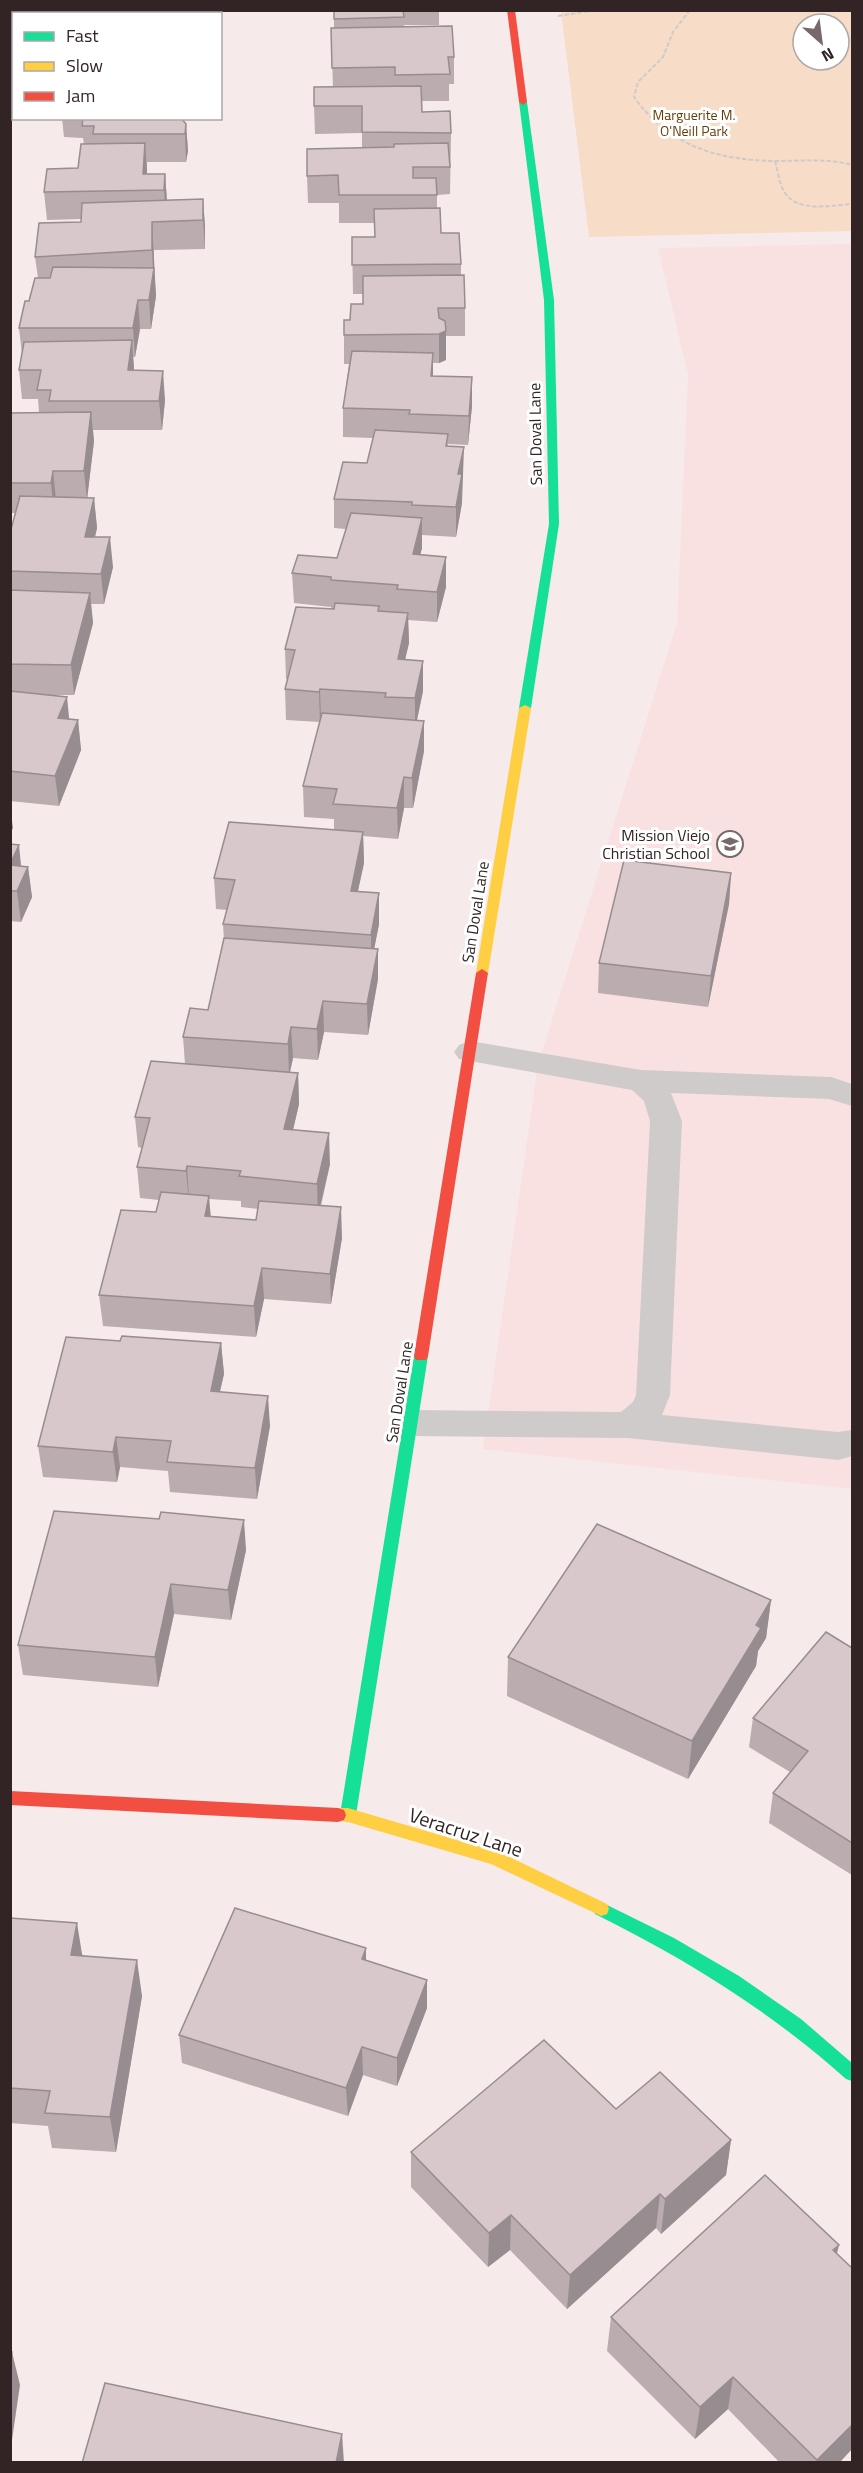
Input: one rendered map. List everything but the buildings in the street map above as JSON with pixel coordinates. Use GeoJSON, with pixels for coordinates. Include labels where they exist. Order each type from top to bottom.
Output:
{"type":"FeatureCollection","features":[{"type":"Feature","properties":{"kind":"street","name":"San Doval Lane"},"geometry":{"type":"LineString","coordinates":[[348,1815],[554,524],[549,300],[511,10]]}},
{"type":"Feature","properties":{"kind":"street","name":"Veracruz Lane"},"geometry":{"type":"LineString","coordinates":[[10,1798],[348,1815],[495,1858],[632,1924],[731,1980],[823,2046],[852,2073]]}},
{"type":"Feature","properties":{"kind":"lane"},"geometry":{"type":"LineString","coordinates":[[470,1052],[641,1081],[831,1088],[852,1095]]}},
{"type":"Feature","properties":{"kind":"lane"},"geometry":{"type":"LineString","coordinates":[[627,1425],[647,1410],[653,1395],[666,1121],[662,1103],[654,1089],[641,1081]]}},
{"type":"Feature","properties":{"kind":"lane"},"geometry":{"type":"LineString","coordinates":[[410,1424],[627,1425],[838,1446],[852,1443]]}},
{"type":"Feature","properties":{"kind":"path"},"geometry":{"type":"LineString","coordinates":[[690,10],[673,32],[663,57],[638,82],[633,97],[653,123],[694,148],[720,157],[775,161],[814,159],[852,165]]}},
{"type":"Feature","properties":{"kind":"path"},"geometry":{"type":"LineString","coordinates":[[775,161],[784,192],[794,202],[804,205],[852,204]]}},
{"type":"Feature","properties":{"kind":"shaded area","name":"Mission Viejo Christian School"},"geometry":{"type":"Polygon","coordinates":[[[852,244],[852,1489],[483,1449],[538,1064],[677,623],[688,375],[658,248],[852,244]]]}},
{"type":"Feature","properties":{"kind":"green space","name":"Marguerite M. O'Neill Park"},"geometry":{"type":"Polygon","coordinates":[[[561,11],[852,11],[852,231],[589,237],[561,11]]]}},
{"type":"Feature","properties":{"kind":"traffic: fast"},"geometry":{"type":"LineString","coordinates":[[523,102],[549,300],[554,524],[525,708]]}},
{"type":"Feature","properties":{"kind":"traffic: fast"},"geometry":{"type":"LineString","coordinates":[[348,1815],[421,1356]]}},
{"type":"Feature","properties":{"kind":"traffic: fast"},"geometry":{"type":"LineString","coordinates":[[601,1909],[668,1943],[733,1982],[795,2025],[852,2073]]}},
{"type":"Feature","properties":{"kind":"traffic: slow"},"geometry":{"type":"LineString","coordinates":[[482,973],[525,708]]}},
{"type":"Feature","properties":{"kind":"traffic: slow"},"geometry":{"type":"LineString","coordinates":[[338,1815],[348,1815],[495,1858],[601,1909]]}},
{"type":"Feature","properties":{"kind":"traffic: jam"},"geometry":{"type":"LineString","coordinates":[[511,10],[523,102]]}},
{"type":"Feature","properties":{"kind":"traffic: jam"},"geometry":{"type":"LineString","coordinates":[[421,1356],[482,973]]}},
{"type":"Feature","properties":{"kind":"traffic: jam"},"geometry":{"type":"LineString","coordinates":[[10,1798],[338,1815]]}},
{"type":"Feature","properties":{"kind":"place","name":"Mission Viejo Christian School"},"geometry":{"type":"Point","coordinates":[730,844]}}]}
